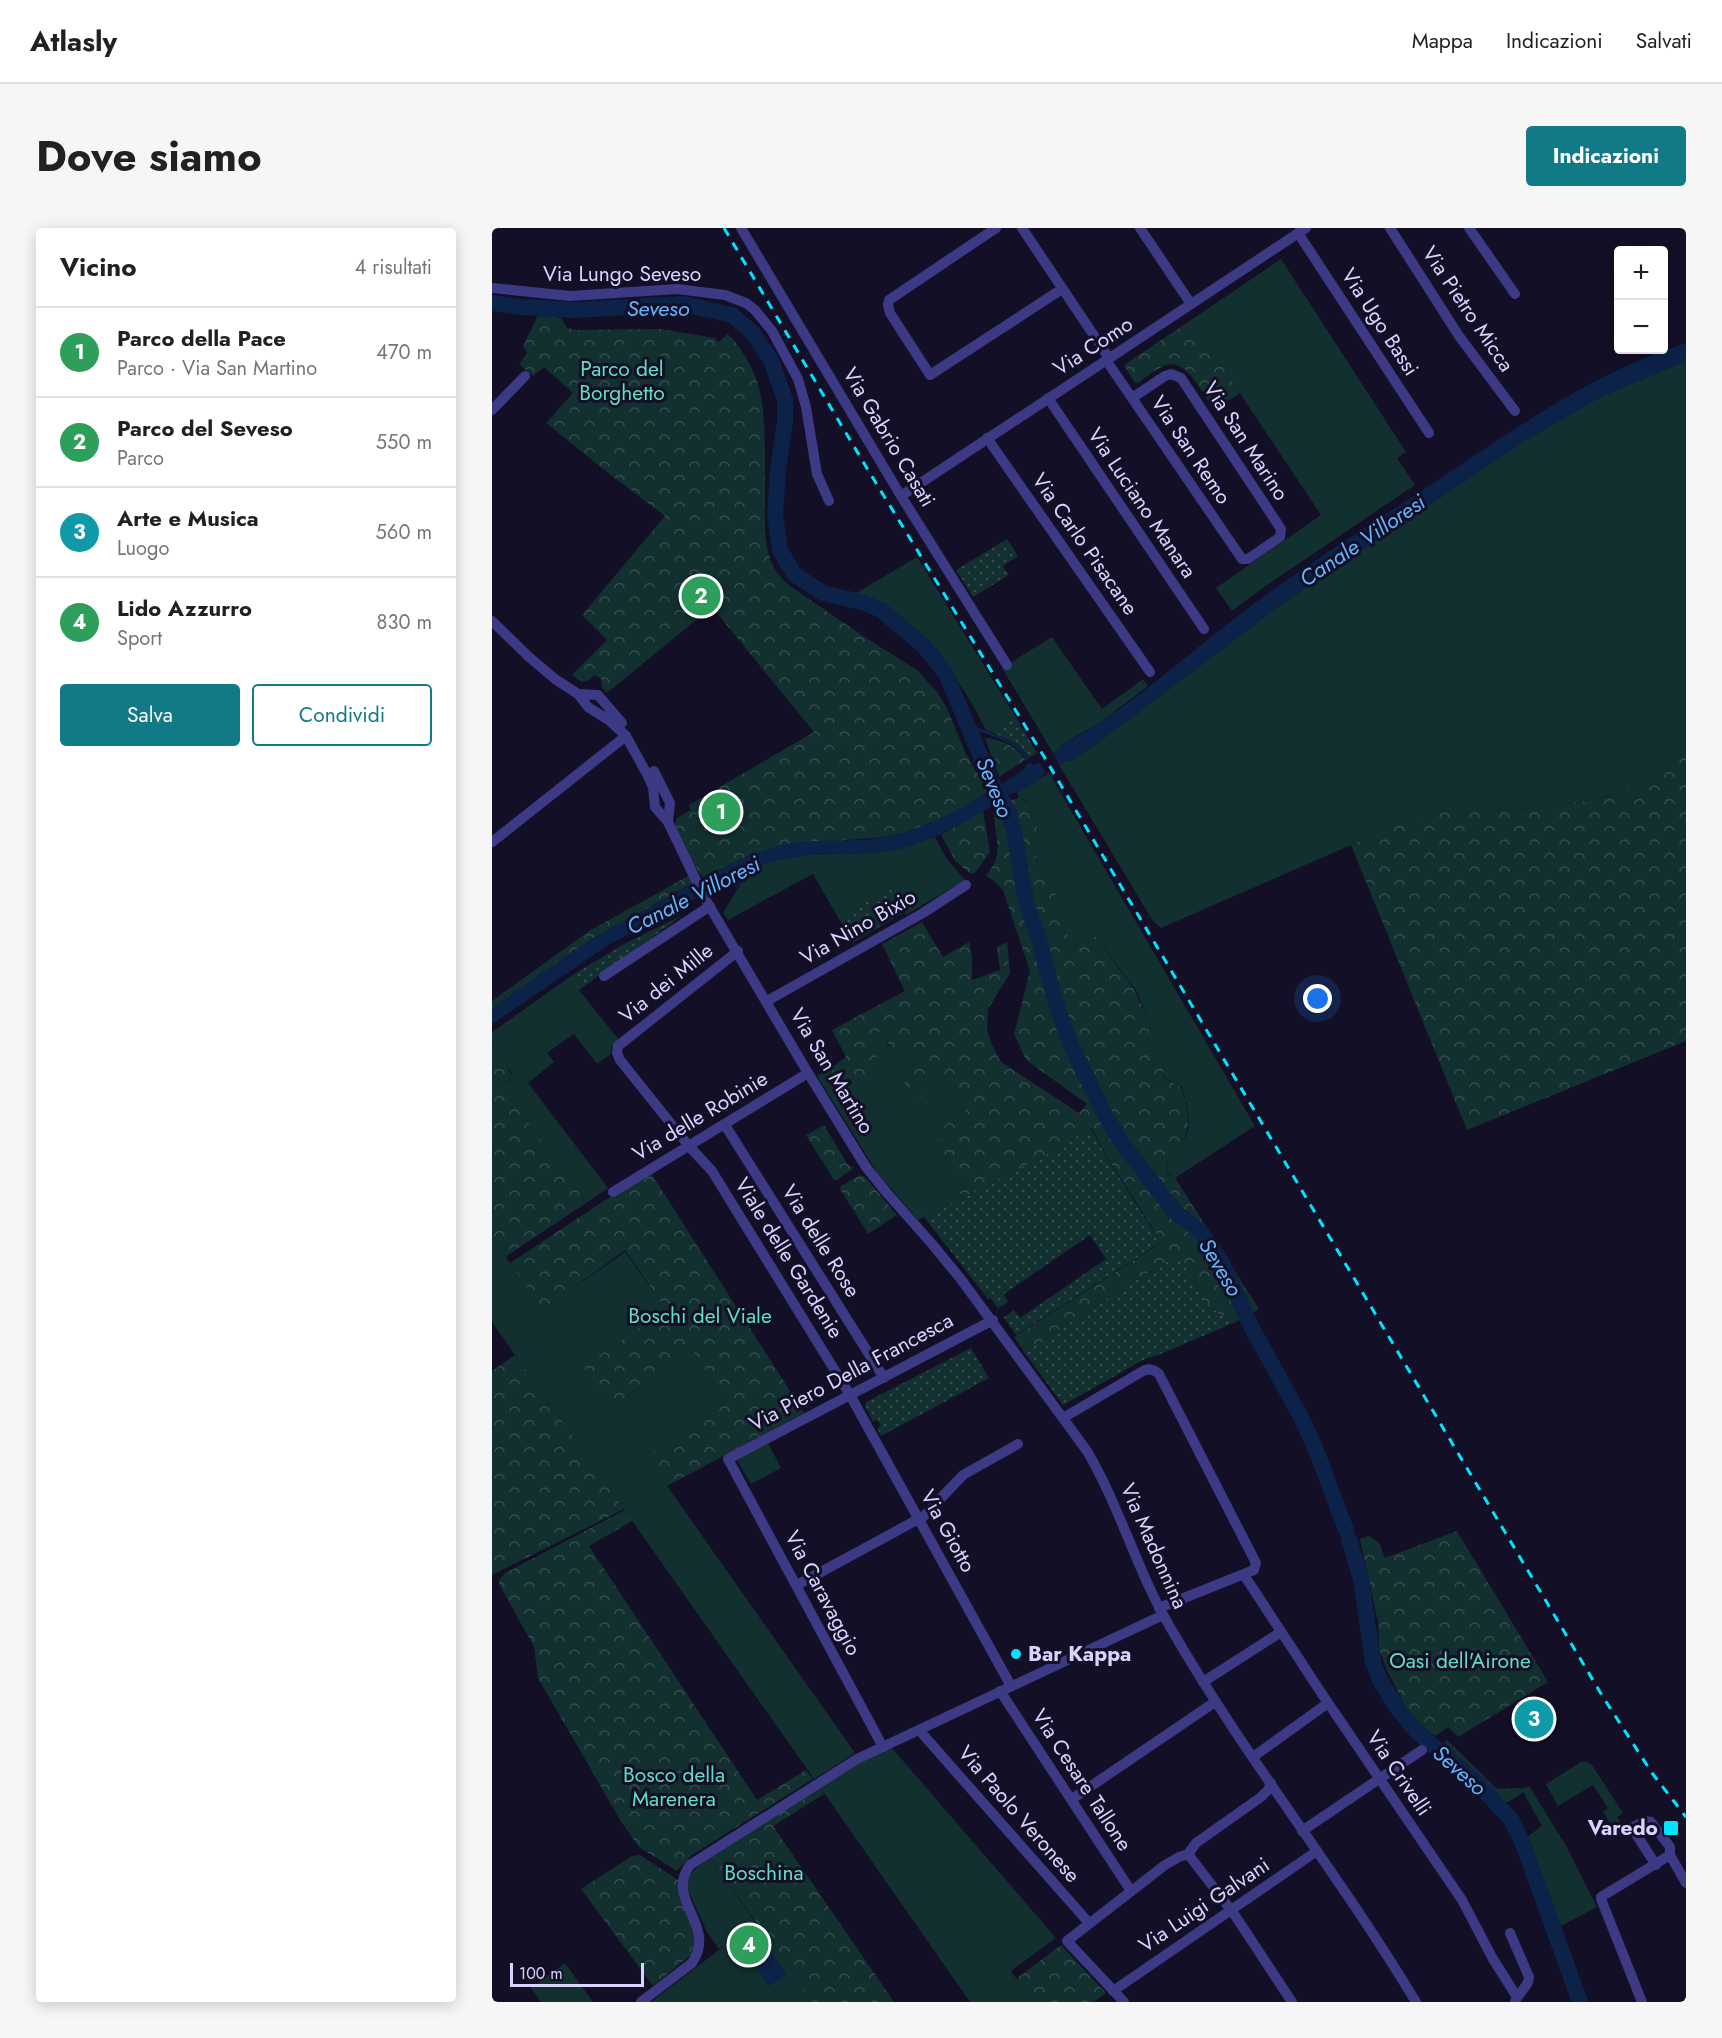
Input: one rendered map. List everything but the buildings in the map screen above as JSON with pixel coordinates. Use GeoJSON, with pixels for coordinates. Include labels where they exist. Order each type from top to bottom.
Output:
{"type":"FeatureCollection","features":[{"type":"Feature","properties":{"kind":"street","name":"Via Gabrio Casati"},"geometry":{"type":"LineString","coordinates":[[741,228],[901,496],[1006,665]]}},
{"type":"Feature","properties":{"kind":"street"},"geometry":{"type":"LineString","coordinates":[[996,228],[888,303],[891,313],[930,375],[1062,289]]}},
{"type":"Feature","properties":{"kind":"street","name":"Via San Remo"},"geometry":{"type":"LineString","coordinates":[[1022,228],[1132,398],[1240,558],[1244,560]]}},
{"type":"Feature","properties":{"kind":"street","name":"Via Pietro Micca"},"geometry":{"type":"LineString","coordinates":[[1390,228],[1459,336],[1515,411]]}},
{"type":"Feature","properties":{"kind":"street"},"geometry":{"type":"LineString","coordinates":[[1469,228],[1515,294]]}},
{"type":"Feature","properties":{"kind":"street"},"geometry":{"type":"LineString","coordinates":[[1144,230],[1191,304]]}},
{"type":"Feature","properties":{"kind":"street","name":"Via Como"},"geometry":{"type":"LineString","coordinates":[[901,496],[1302,231]]}},
{"type":"Feature","properties":{"kind":"street","name":"Via Ugo Bassi"},"geometry":{"type":"LineString","coordinates":[[1302,231],[1429,433]]}},
{"type":"Feature","properties":{"kind":"street","name":"Via Lungo Seveso"},"geometry":{"type":"LineString","coordinates":[[492,288],[570,296],[677,289],[725,295],[746,303],[755,310],[772,331],[798,378],[806,407],[817,474],[829,501]]}},
{"type":"Feature","properties":{"kind":"street","name":"Via San Marino"},"geometry":{"type":"LineString","coordinates":[[1132,398],[1159,379],[1171,374],[1176,375],[1185,383],[1281,529],[1280,537],[1244,560]]}},
{"type":"Feature","properties":{"kind":"street"},"geometry":{"type":"LineString","coordinates":[[492,410],[525,376]]}},
{"type":"Feature","properties":{"kind":"street","name":"Via Luciano Manara"},"geometry":{"type":"LineString","coordinates":[[1048,398],[1204,629]]}},
{"type":"Feature","properties":{"kind":"street","name":"Via Carlo Pisacane"},"geometry":{"type":"LineString","coordinates":[[987,438],[1150,672]]}},
{"type":"Feature","properties":{"kind":"street","name":"Via San Martino"},"geometry":{"type":"LineString","coordinates":[[492,621],[529,657],[555,679],[578,694],[588,707],[610,721],[626,736],[647,774],[655,807],[668,822],[707,901],[808,1073],[876,1180],[932,1244],[993,1320]]}},
{"type":"Feature","properties":{"kind":"street","name":"Via San Martino"},"geometry":{"type":"LineString","coordinates":[[578,694],[598,695],[633,736],[670,803],[668,822]]}},
{"type":"Feature","properties":{"kind":"street"},"geometry":{"type":"LineString","coordinates":[[492,842],[626,736]]}},
{"type":"Feature","properties":{"kind":"street","name":"Via Nino Bixio"},"geometry":{"type":"LineString","coordinates":[[767,1000],[923,913],[966,885]]}},
{"type":"Feature","properties":{"kind":"street"},"geometry":{"type":"LineString","coordinates":[[604,976],[707,901]]}},
{"type":"Feature","properties":{"kind":"street","name":"Via dei Mille"},"geometry":{"type":"LineString","coordinates":[[618,1046],[738,951]]}},
{"type":"Feature","properties":{"kind":"street","name":"Viale delle Gardenie"},"geometry":{"type":"LineString","coordinates":[[618,1046],[620,1060],[688,1145],[712,1171],[850,1395]]}},
{"type":"Feature","properties":{"kind":"street","name":"Via delle Robinie"},"geometry":{"type":"LineString","coordinates":[[613,1192],[808,1073]]}},
{"type":"Feature","properties":{"kind":"street","name":"Via delle Rose"},"geometry":{"type":"LineString","coordinates":[[725,1125],[884,1378]]}},
{"type":"Feature","properties":{"kind":"street","name":"Via Piero Della Francesca"},"geometry":{"type":"LineString","coordinates":[[728,1459],[993,1320]]}},
{"type":"Feature","properties":{"kind":"street","name":"Via Madonnina"},"geometry":{"type":"LineString","coordinates":[[993,1320],[1087,1451],[1102,1476],[1161,1611],[1215,1702],[1272,1789],[1382,1946],[1416,2002]]}},
{"type":"Feature","properties":{"kind":"street"},"geometry":{"type":"LineString","coordinates":[[641,2002],[692,1963],[696,1956],[700,1935],[682,1885],[684,1875],[690,1865],[857,1759],[1161,1611],[1256,1568],[1256,1563],[1159,1374],[1151,1369],[1143,1371],[1063,1418]]}},
{"type":"Feature","properties":{"kind":"street","name":"Via Giotto"},"geometry":{"type":"LineString","coordinates":[[850,1395],[1011,1686]]}},
{"type":"Feature","properties":{"kind":"street"},"geometry":{"type":"LineString","coordinates":[[797,1585],[919,1519],[929,1512],[963,1474],[1018,1444]]}},
{"type":"Feature","properties":{"kind":"street","name":"Via Caravaggio"},"geometry":{"type":"LineString","coordinates":[[728,1459],[883,1747]]}},
{"type":"Feature","properties":{"kind":"street","name":"Via Crivelli"},"geometry":{"type":"LineString","coordinates":[[1244,1575],[1462,1900],[1516,2001]]}},
{"type":"Feature","properties":{"kind":"street"},"geometry":{"type":"LineString","coordinates":[[1203,1682],[1281,1632]]}},
{"type":"Feature","properties":{"kind":"street","name":"Via Cesare Tallone"},"geometry":{"type":"LineString","coordinates":[[1000,1691],[1131,1891]]}},
{"type":"Feature","properties":{"kind":"street"},"geometry":{"type":"LineString","coordinates":[[1072,1799],[1215,1702]]}},
{"type":"Feature","properties":{"kind":"street"},"geometry":{"type":"LineString","coordinates":[[1253,1757],[1328,1703]]}},
{"type":"Feature","properties":{"kind":"street","name":"Via Paolo Veronese"},"geometry":{"type":"LineString","coordinates":[[920,1730],[1089,1923]]}},
{"type":"Feature","properties":{"kind":"street"},"geometry":{"type":"LineString","coordinates":[[1302,1831],[1422,1750]]}},
{"type":"Feature","properties":{"kind":"street"},"geometry":{"type":"LineString","coordinates":[[1124,2002],[1067,1941],[1131,1891],[1179,1857],[1188,1854],[1196,1843],[1272,1789]]}},
{"type":"Feature","properties":{"kind":"street"},"geometry":{"type":"LineString","coordinates":[[1656,1865],[1634,1831],[1635,1826],[1641,1822],[1651,1822],[1670,1847],[1670,1855],[1686,1883]]}},
{"type":"Feature","properties":{"kind":"street","name":"Via Luigi Galvani"},"geometry":{"type":"LineString","coordinates":[[1113,1991],[1317,1851]]}},
{"type":"Feature","properties":{"kind":"street"},"geometry":{"type":"LineString","coordinates":[[1188,1854],[1231,1911],[1293,2002]]}},
{"type":"Feature","properties":{"kind":"street"},"geometry":{"type":"LineString","coordinates":[[1641,2002],[1600,1899],[1670,1855]]}},
{"type":"Feature","properties":{"kind":"street"},"geometry":{"type":"LineString","coordinates":[[1510,1933],[1529,1977],[1528,1984],[1516,2001]]}},
{"type":"Feature","properties":{"kind":"green space"},"geometry":{"type":"Polygon","coordinates":[[[1281,259],[1406,452],[1397,458],[1415,485],[1232,611],[1216,588],[1321,515],[1191,320],[1281,259]]]}},
{"type":"Feature","properties":{"kind":"green space","name":"Parco del Borghetto"},"geometry":{"type":"Polygon","coordinates":[[[538,315],[561,318],[567,328],[577,330],[660,329],[715,338],[718,342],[728,334],[740,349],[756,377],[763,407],[765,531],[769,555],[775,569],[790,586],[917,670],[946,706],[965,752],[988,792],[950,815],[907,832],[752,854],[702,877],[684,848],[675,825],[677,818],[691,810],[689,805],[814,732],[712,607],[607,693],[602,688],[601,679],[595,675],[582,682],[572,675],[607,640],[582,615],[665,516],[546,423],[573,393],[544,367],[533,376],[519,364],[527,353],[523,347],[538,315]]]}},
{"type":"Feature","properties":{"kind":"green space"},"geometry":{"type":"Polygon","coordinates":[[[1191,320],[1240,393],[1214,410],[1188,372],[1181,367],[1174,364],[1166,365],[1138,383],[1134,382],[1124,365],[1191,320]]]}},
{"type":"Feature","properties":{"kind":"green space"},"geometry":{"type":"Polygon","coordinates":[[[1686,361],[1686,751],[1647,781],[1620,793],[1592,800],[1548,806],[1509,810],[1454,811],[1422,816],[1401,822],[1161,928],[1153,921],[1059,765],[1068,760],[1070,762],[1115,730],[1283,603],[1526,440],[1600,397],[1686,361]]]}},
{"type":"Feature","properties":{"kind":"green space"},"geometry":{"type":"Polygon","coordinates":[[[1007,539],[1018,556],[1003,566],[1009,575],[973,597],[956,570],[1007,539]]]}},
{"type":"Feature","properties":{"kind":"green space"},"geometry":{"type":"Polygon","coordinates":[[[917,557],[1015,716],[991,732],[986,730],[961,686],[933,650],[900,620],[856,593],[917,557]]]}},
{"type":"Feature","properties":{"kind":"green space"},"geometry":{"type":"Polygon","coordinates":[[[1052,637],[1102,709],[1143,679],[1148,686],[1102,721],[1060,746],[1061,748],[1053,753],[1002,668],[1052,637]]]}},
{"type":"Feature","properties":{"kind":"green space"},"geometry":{"type":"Polygon","coordinates":[[[1015,716],[1037,753],[1029,758],[1018,745],[991,732],[1015,716]]]}},
{"type":"Feature","properties":{"kind":"green space"},"geometry":{"type":"Polygon","coordinates":[[[985,738],[1008,744],[1025,760],[999,777],[985,738]]]}},
{"type":"Feature","properties":{"kind":"green space"},"geometry":{"type":"Polygon","coordinates":[[[1686,751],[1686,1041],[1467,1130],[1351,845],[1391,826],[1433,813],[1548,806],[1592,800],[1620,793],[1647,781],[1686,751]]]}},
{"type":"Feature","properties":{"kind":"green space"},"geometry":{"type":"Polygon","coordinates":[[[1049,773],[1255,1126],[1175,1178],[1166,1172],[1167,1164],[1187,1133],[1189,1120],[1182,1087],[1164,1077],[1164,1068],[1150,1049],[1149,1021],[1136,990],[1093,933],[1080,941],[1071,951],[1064,943],[1068,935],[1061,926],[1054,886],[1043,875],[1037,863],[1034,833],[1038,828],[1026,800],[1019,798],[1017,792],[1049,773]]]}},
{"type":"Feature","properties":{"kind":"green space"},"geometry":{"type":"Polygon","coordinates":[[[1019,798],[1033,807],[1038,818],[1034,834],[1037,863],[1043,875],[1054,886],[1061,925],[1068,935],[1064,943],[1071,951],[1080,941],[1093,933],[1134,989],[1149,1021],[1150,1049],[1164,1068],[1163,1077],[1181,1087],[1188,1113],[1188,1128],[1183,1140],[1170,1156],[1166,1173],[1175,1178],[1259,1309],[1238,1321],[1219,1314],[1206,1302],[1182,1260],[1175,1257],[1024,1352],[1014,1337],[1161,1243],[1106,1156],[1092,1128],[1043,1157],[962,1198],[936,1133],[948,1123],[961,1118],[967,1127],[971,1122],[954,1086],[938,1075],[926,1083],[921,1097],[911,1092],[905,1085],[903,1070],[904,1064],[914,1058],[915,1050],[910,1047],[894,1050],[881,1032],[873,1034],[877,1063],[870,1081],[851,1086],[835,1076],[831,1068],[846,1057],[832,1030],[905,991],[882,944],[922,922],[943,957],[969,942],[972,956],[972,980],[1000,970],[997,947],[1007,942],[1010,973],[988,1009],[987,1029],[991,1043],[1001,1062],[1079,1113],[1087,1104],[1026,1060],[1014,1034],[1030,971],[1003,890],[986,876],[992,868],[997,853],[994,814],[1005,803],[1019,798]]]}},
{"type":"Feature","properties":{"kind":"green space"},"geometry":{"type":"Polygon","coordinates":[[[983,811],[990,852],[975,873],[971,874],[956,862],[941,835],[983,811]]]}},
{"type":"Feature","properties":{"kind":"green space"},"geometry":{"type":"Polygon","coordinates":[[[935,837],[946,858],[965,880],[906,915],[890,888],[839,919],[813,874],[728,920],[723,913],[749,870],[768,862],[804,855],[894,850],[935,837]]]}},
{"type":"Feature","properties":{"kind":"green space"},"geometry":{"type":"Polygon","coordinates":[[[690,875],[693,883],[592,939],[492,1009],[492,1001],[589,931],[690,875]]]}},
{"type":"Feature","properties":{"kind":"green space"},"geometry":{"type":"Polygon","coordinates":[[[890,888],[905,912],[852,943],[839,919],[890,888]]]}},
{"type":"Feature","properties":{"kind":"green space"},"geometry":{"type":"Polygon","coordinates":[[[683,915],[583,987],[574,974],[626,943],[683,915]]]}},
{"type":"Feature","properties":{"kind":"green space"},"geometry":{"type":"Polygon","coordinates":[[[574,974],[583,987],[579,990],[619,1040],[612,1047],[611,1054],[597,1064],[574,1034],[547,1053],[554,1062],[528,1083],[608,1188],[586,1203],[502,1086],[510,1079],[512,1073],[492,1046],[492,1032],[574,974]]]}},
{"type":"Feature","properties":{"kind":"green space"},"geometry":{"type":"Polygon","coordinates":[[[881,1032],[886,1037],[888,1046],[910,1047],[915,1050],[914,1058],[904,1064],[903,1069],[905,1081],[914,1095],[929,1079],[938,1075],[954,1086],[971,1122],[967,1127],[961,1119],[936,1133],[962,1198],[918,1220],[877,1172],[817,1076],[831,1068],[836,1076],[851,1086],[873,1034],[881,1032]]]}},
{"type":"Feature","properties":{"kind":"green space"},"geometry":{"type":"Polygon","coordinates":[[[492,1046],[512,1076],[502,1086],[586,1203],[505,1257],[492,1238],[492,1046]]]}},
{"type":"Feature","properties":{"kind":"green space"},"geometry":{"type":"Polygon","coordinates":[[[824,1125],[848,1165],[854,1168],[837,1180],[834,1180],[806,1135],[824,1125]]]}},
{"type":"Feature","properties":{"kind":"green space"},"geometry":{"type":"Polygon","coordinates":[[[1091,1128],[1106,1157],[1160,1243],[1016,1335],[1004,1318],[1002,1319],[1014,1310],[1020,1318],[1106,1259],[1090,1235],[1004,1294],[1008,1302],[996,1310],[998,1308],[990,1298],[988,1299],[924,1217],[1043,1157],[1091,1128]]]}},
{"type":"Feature","properties":{"kind":"green space","name":"Boschi del Viale"},"geometry":{"type":"Polygon","coordinates":[[[651,1173],[804,1413],[667,1486],[646,1456],[727,1402],[693,1351],[612,1407],[583,1367],[666,1309],[625,1250],[543,1310],[510,1263],[613,1195],[651,1173]]]}},
{"type":"Feature","properties":{"kind":"green space"},"geometry":{"type":"Polygon","coordinates":[[[860,1175],[865,1177],[897,1215],[868,1234],[840,1189],[841,1186],[860,1175]]]}},
{"type":"Feature","properties":{"kind":"green space"},"geometry":{"type":"Polygon","coordinates":[[[492,1238],[543,1309],[625,1252],[667,1310],[612,1407],[693,1351],[727,1402],[646,1456],[855,1753],[814,1779],[492,1322],[492,1238]]]}},
{"type":"Feature","properties":{"kind":"green space"},"geometry":{"type":"Polygon","coordinates":[[[1175,1257],[1182,1260],[1206,1302],[1219,1314],[1238,1321],[1145,1359],[1063,1405],[1024,1352],[1175,1257]]]}},
{"type":"Feature","properties":{"kind":"green space"},"geometry":{"type":"Polygon","coordinates":[[[971,1348],[989,1378],[881,1436],[877,1428],[881,1425],[877,1420],[873,1422],[865,1406],[866,1402],[971,1348]]]}},
{"type":"Feature","properties":{"kind":"green space"},"geometry":{"type":"Polygon","coordinates":[[[515,1355],[624,1509],[492,1575],[492,1371],[515,1355]]]}},
{"type":"Feature","properties":{"kind":"green space"},"geometry":{"type":"Polygon","coordinates":[[[768,1443],[781,1468],[751,1484],[737,1460],[768,1443]]]}},
{"type":"Feature","properties":{"kind":"green space","name":"Bosco della Marenera"},"geometry":{"type":"Polygon","coordinates":[[[625,1510],[632,1521],[589,1546],[757,1800],[806,1770],[813,1779],[692,1855],[677,1871],[639,1847],[622,1823],[538,1678],[534,1647],[499,1584],[499,1580],[505,1573],[625,1510]]]}},
{"type":"Feature","properties":{"kind":"green space","name":"Oasi dell'Airone"},"geometry":{"type":"Polygon","coordinates":[[[1457,1531],[1548,1682],[1458,1737],[1448,1727],[1435,1736],[1410,1716],[1379,1649],[1378,1622],[1360,1539],[1369,1536],[1379,1543],[1385,1558],[1457,1531]]]}},
{"type":"Feature","properties":{"kind":"green space"},"geometry":{"type":"Polygon","coordinates":[[[1447,1740],[1497,1789],[1521,1788],[1524,1792],[1508,1802],[1503,1802],[1484,1781],[1461,1763],[1443,1744],[1447,1740]]]}},
{"type":"Feature","properties":{"kind":"green space"},"geometry":{"type":"Polygon","coordinates":[[[892,1748],[1056,1938],[1011,1971],[1033,2002],[970,2002],[820,1787],[861,1761],[892,1748]]]}},
{"type":"Feature","properties":{"kind":"green space"},"geometry":{"type":"Polygon","coordinates":[[[1581,1762],[1592,1765],[1623,1813],[1617,1817],[1622,1824],[1614,1829],[1603,1812],[1608,1808],[1593,1785],[1558,1806],[1546,1784],[1581,1762]]]}},
{"type":"Feature","properties":{"kind":"green space","name":"Boschina"},"geometry":{"type":"Polygon","coordinates":[[[820,1787],[824,1794],[773,1826],[894,2002],[812,2002],[711,1858],[820,1787]]]}},
{"type":"Feature","properties":{"kind":"green space"},"geometry":{"type":"Polygon","coordinates":[[[1530,1787],[1568,1849],[1597,1907],[1561,1926],[1527,1837],[1542,1826],[1521,1788],[1530,1787]]]}},
{"type":"Feature","properties":{"kind":"green space"},"geometry":{"type":"Polygon","coordinates":[[[640,1855],[678,1880],[680,1899],[696,1935],[692,1954],[653,1986],[581,1889],[632,1856],[640,1855]]]}},
{"type":"Feature","properties":{"kind":"green space"},"geometry":{"type":"Polygon","coordinates":[[[711,1858],[812,2002],[651,2002],[724,1946],[719,1949],[707,1932],[687,1888],[692,1873],[711,1858]]]}},
{"type":"Feature","properties":{"kind":"green space"},"geometry":{"type":"Polygon","coordinates":[[[1061,1945],[1106,1993],[1094,2002],[1033,2002],[1016,1979],[1061,1945]]]}},
{"type":"Feature","properties":{"kind":"green space"},"geometry":{"type":"Polygon","coordinates":[[[565,1963],[593,2002],[541,2002],[531,1988],[565,1963]]]}},
{"type":"Feature","properties":{"kind":"water","name":"Canale Villoresi"},"geometry":{"type":"Polygon","coordinates":[[[1686,343],[1686,361],[1600,397],[1526,440],[1283,603],[1115,730],[1070,762],[1068,760],[1059,765],[1053,753],[1061,749],[1060,746],[1128,703],[1235,618],[1329,551],[1551,406],[1617,371],[1656,354],[1668,354],[1668,350],[1686,343]]]}},
{"type":"Feature","properties":{"kind":"water"},"geometry":{"type":"Polygon","coordinates":[[[1031,762],[1033,765],[1039,762],[1046,773],[1040,779],[1021,791],[1003,797],[991,807],[957,826],[921,843],[879,852],[788,858],[752,868],[737,888],[731,886],[733,878],[610,944],[492,1024],[492,1009],[554,964],[613,927],[720,869],[758,852],[783,845],[808,841],[870,839],[913,829],[971,803],[1026,768],[1025,765],[1031,762]]]}},
{"type":"Feature","properties":{"kind":"water"},"geometry":{"type":"Polygon","coordinates":[[[761,1938],[787,1974],[769,1986],[744,1950],[761,1938]]]}},
{"type":"Feature","properties":{"kind":"waterway","name":"Seveso"},"geometry":{"type":"LineString","coordinates":[[492,303],[574,310],[684,304],[732,315],[752,332],[771,360],[785,400],[785,423],[778,469],[775,515],[780,550],[794,574],[823,593],[865,603],[881,610],[924,646],[946,674],[991,781],[1009,813],[1026,902],[1040,943],[1057,1007],[1071,1045],[1106,1117],[1120,1140],[1175,1212],[1200,1231],[1221,1261],[1252,1328],[1302,1419],[1346,1530]]}},
{"type":"Feature","properties":{"kind":"waterway"},"geometry":{"type":"LineString","coordinates":[[968,726],[1009,742],[1023,752],[1027,759]]}},
{"type":"Feature","properties":{"kind":"waterway","name":"Seveso"},"geometry":{"type":"LineString","coordinates":[[1349,1539],[1361,1579],[1373,1662],[1380,1680],[1397,1708],[1417,1732],[1476,1782],[1511,1819],[1523,1844],[1580,2002]]}},
{"type":"Feature","properties":{"kind":"railway"},"geometry":{"type":"LineString","coordinates":[[724,228],[868,470],[1043,755],[1603,1697],[1652,1773],[1686,1817]]}},
{"type":"Feature","properties":{"kind":"place","name":"Parco del Seveso"},"geometry":{"type":"Point","coordinates":[701,596]}},
{"type":"Feature","properties":{"kind":"place","name":"Parco della Pace"},"geometry":{"type":"Point","coordinates":[721,812]}},
{"type":"Feature","properties":{"kind":"place","name":"Bar Kappa"},"geometry":{"type":"Point","coordinates":[1016,1654]}},
{"type":"Feature","properties":{"kind":"place","name":"Arte e Musica"},"geometry":{"type":"Point","coordinates":[1534,1719]}},
{"type":"Feature","properties":{"kind":"place","name":"Varedo"},"geometry":{"type":"Point","coordinates":[1671,1828]}},
{"type":"Feature","properties":{"kind":"place","name":"Lido Azzurro"},"geometry":{"type":"Point","coordinates":[749,1945]}}]}
